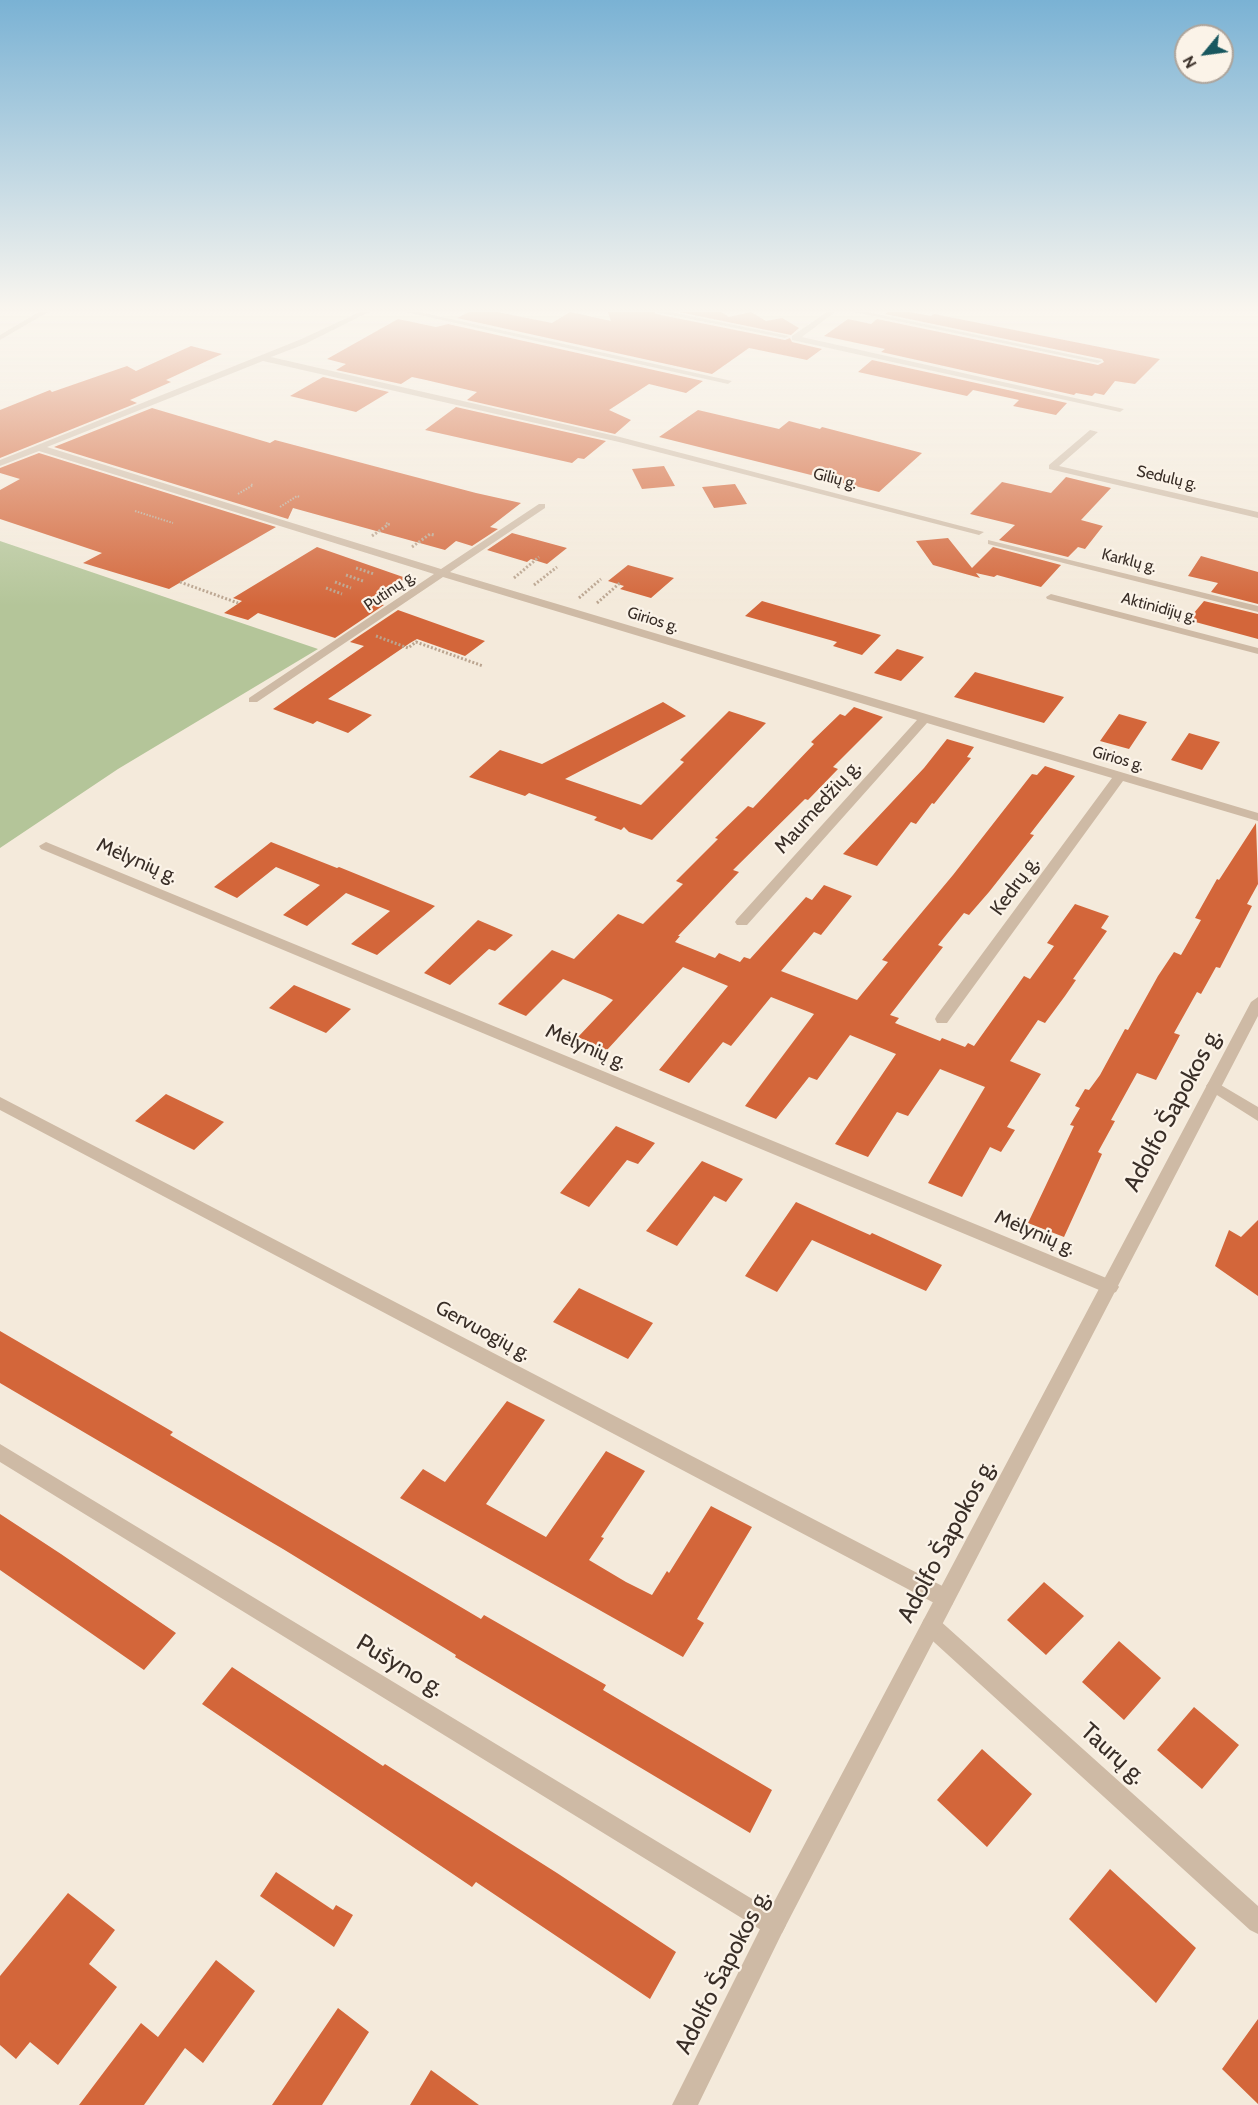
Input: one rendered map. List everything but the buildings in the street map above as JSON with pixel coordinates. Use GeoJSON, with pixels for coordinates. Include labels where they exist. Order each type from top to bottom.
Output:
{"type":"FeatureCollection","features":[{"type":"Feature","properties":{"kind":"street"},"geometry":{"type":"LineString","coordinates":[[0,463],[133,410]]}},
{"type":"Feature","properties":{"kind":"street","name":"Gilių g."},"geometry":{"type":"LineString","coordinates":[[490,410],[620,440],[980,532]]}},
{"type":"Feature","properties":{"kind":"street","name":"Sedulų g."},"geometry":{"type":"LineString","coordinates":[[1093,432],[1052,467],[1258,515]]}},
{"type":"Feature","properties":{"kind":"street","name":"Girios g."},"geometry":{"type":"LineString","coordinates":[[40,448],[564,611],[1258,817]]}},
{"type":"Feature","properties":{"kind":"street","name":"Putinų g."},"geometry":{"type":"LineString","coordinates":[[253,700],[542,506]]}},
{"type":"Feature","properties":{"kind":"street","name":"Karklų g."},"geometry":{"type":"LineString","coordinates":[[992,542],[1258,609]]}},
{"type":"Feature","properties":{"kind":"street","name":"Aktinidijų g."},"geometry":{"type":"LineString","coordinates":[[1051,597],[1258,651]]}},
{"type":"Feature","properties":{"kind":"street","name":"Maumedžių g."},"geometry":{"type":"LineString","coordinates":[[742,922],[924,719]]}},
{"type":"Feature","properties":{"kind":"street","name":"Kedrų g."},"geometry":{"type":"LineString","coordinates":[[942,1019],[1120,776]]}},
{"type":"Feature","properties":{"kind":"street","name":"Mėlynių g."},"geometry":{"type":"LineString","coordinates":[[46,846],[1110,1287]]}},
{"type":"Feature","properties":{"kind":"street","name":"Adolfo Šapokos g."},"geometry":{"type":"LineString","coordinates":[[685,2105],[774,1925],[1258,1002]]}},
{"type":"Feature","properties":{"kind":"street"},"geometry":{"type":"LineString","coordinates":[[1214,1086],[1258,1115]]}},
{"type":"Feature","properties":{"kind":"street","name":"Gervuogių g."},"geometry":{"type":"LineString","coordinates":[[0,1103],[945,1598]]}},
{"type":"Feature","properties":{"kind":"street","name":"Pušyno g."},"geometry":{"type":"LineString","coordinates":[[0,1452],[774,1925]]}},
{"type":"Feature","properties":{"kind":"street","name":"Taurų g."},"geometry":{"type":"LineString","coordinates":[[931,1626],[1258,1922]]}},
{"type":"Feature","properties":{"kind":"path"},"geometry":{"type":"LineString","coordinates":[[135,511],[173,523]]}},
{"type":"Feature","properties":{"kind":"path"},"geometry":{"type":"LineString","coordinates":[[498,590],[539,557]]}},
{"type":"Feature","properties":{"kind":"path"},"geometry":{"type":"LineString","coordinates":[[520,597],[557,567]]}},
{"type":"Feature","properties":{"kind":"path"},"geometry":{"type":"LineString","coordinates":[[356,568],[374,574]]}},
{"type":"Feature","properties":{"kind":"path"},"geometry":{"type":"LineString","coordinates":[[346,575],[363,580]]}},
{"type":"Feature","properties":{"kind":"path"},"geometry":{"type":"LineString","coordinates":[[564,611],[601,579]]}},
{"type":"Feature","properties":{"kind":"path"},"geometry":{"type":"LineString","coordinates":[[180,582],[238,603]]}},
{"type":"Feature","properties":{"kind":"path"},"geometry":{"type":"LineString","coordinates":[[335,582],[351,588]]}},
{"type":"Feature","properties":{"kind":"path"},"geometry":{"type":"LineString","coordinates":[[582,616],[621,582]]}},
{"type":"Feature","properties":{"kind":"path"},"geometry":{"type":"LineString","coordinates":[[326,588],[342,594]]}},
{"type":"Feature","properties":{"kind":"path"},"geometry":{"type":"LineString","coordinates":[[358,630],[408,648],[416,642],[483,666]]}},
{"type":"Feature","properties":{"kind":"green space"},"geometry":{"type":"Polygon","coordinates":[[[0,541],[318,649],[118,769],[0,848],[0,541]]]}}]}
